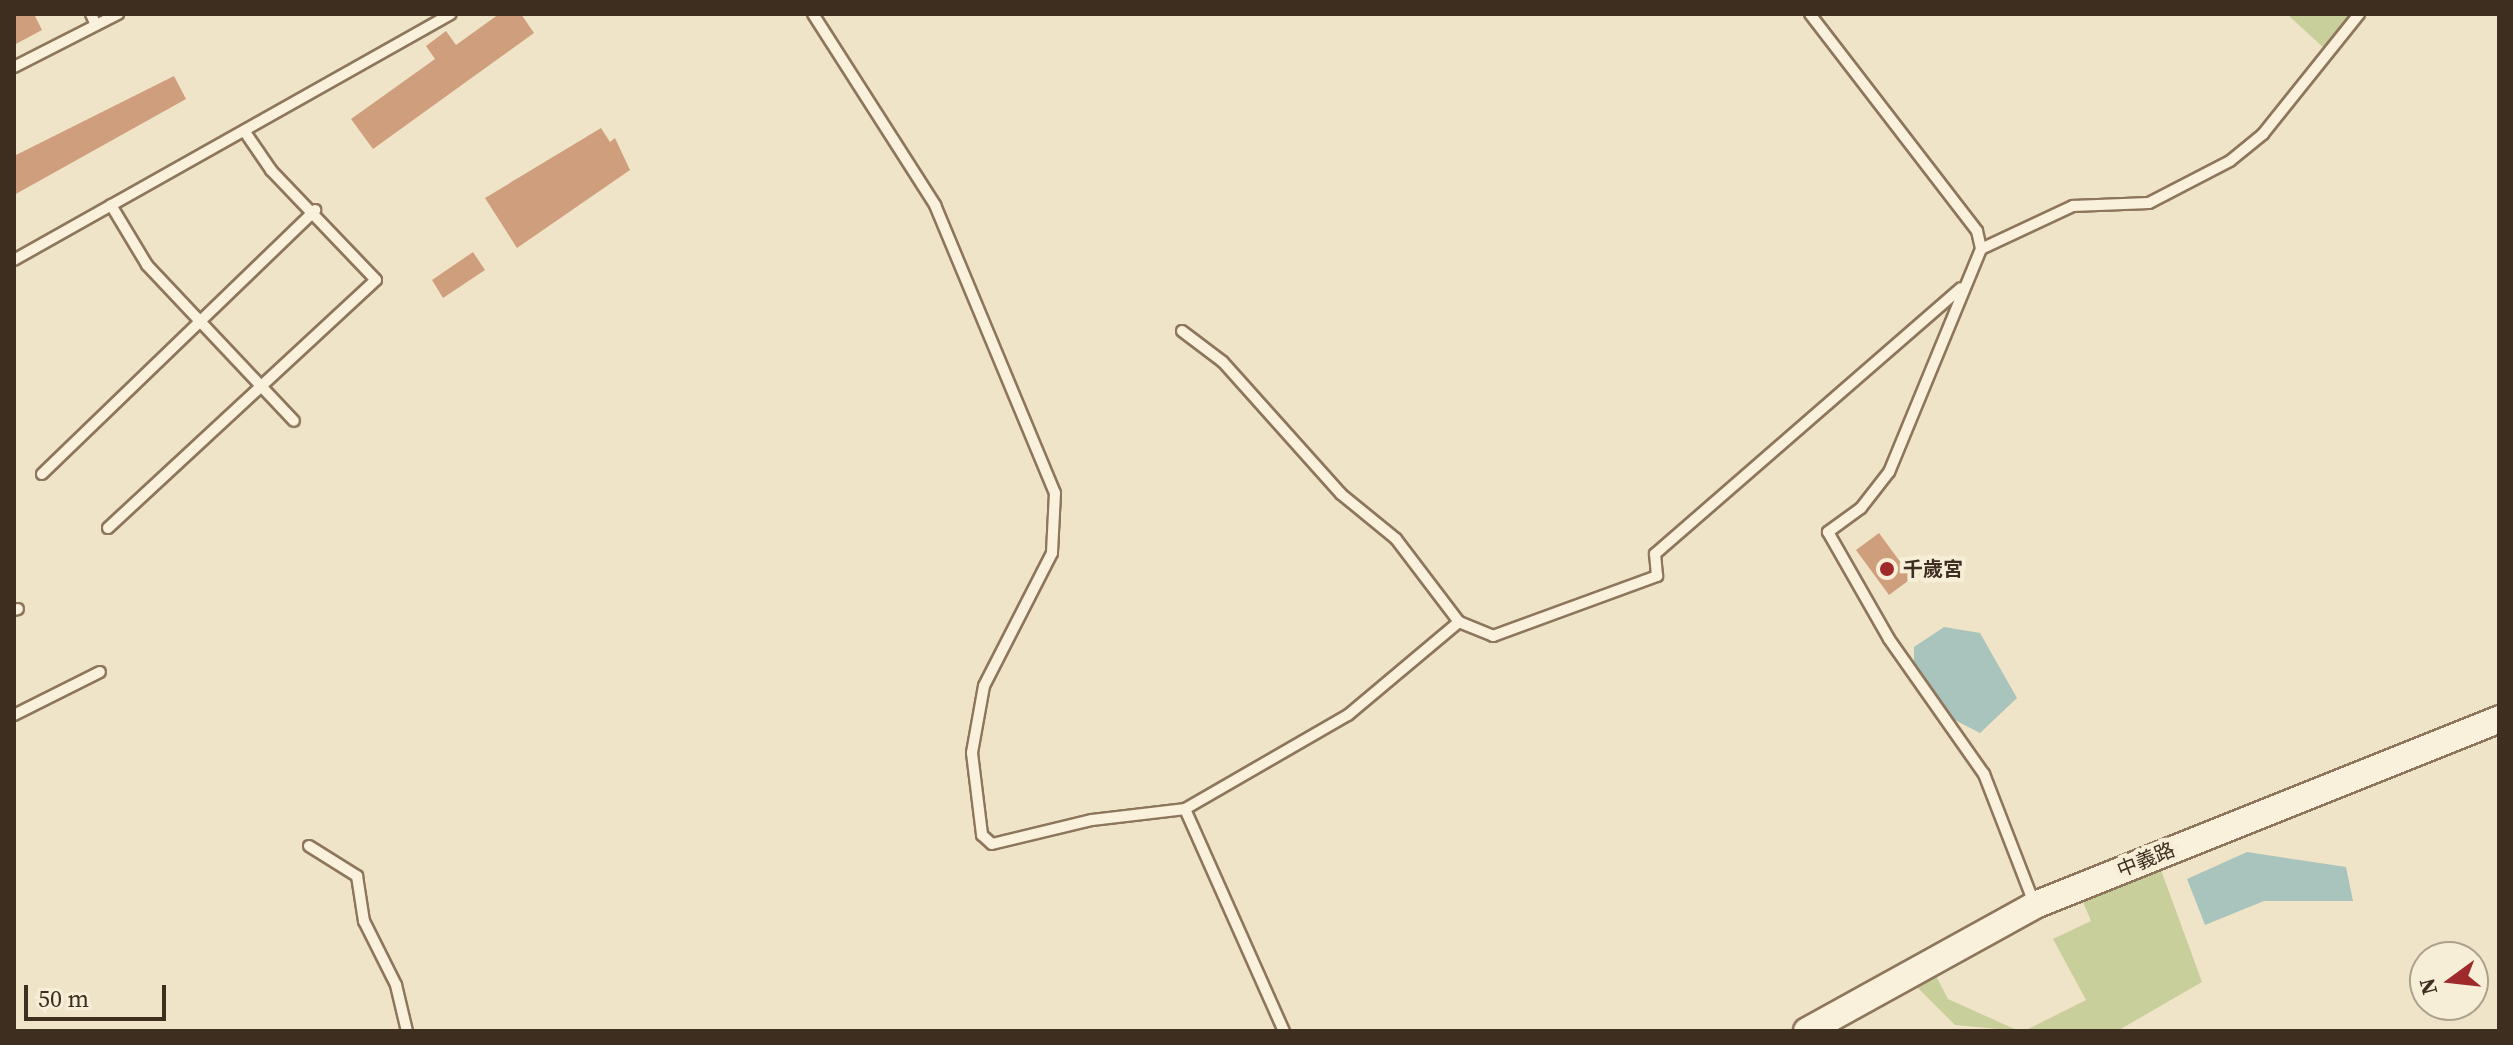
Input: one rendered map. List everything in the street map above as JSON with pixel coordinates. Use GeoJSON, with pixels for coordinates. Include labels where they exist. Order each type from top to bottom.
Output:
{"type":"FeatureCollection","features":[{"type":"Feature","properties":{"kind":"street","name":"中義路"},"geometry":{"type":"LineString","coordinates":[[1807,1031],[2035,905],[2499,719]]}},
{"type":"Feature","properties":{"kind":"lane"},"geometry":{"type":"LineString","coordinates":[[91,14],[96,25]]}},
{"type":"Feature","properties":{"kind":"lane"},"geometry":{"type":"LineString","coordinates":[[14,67],[118,14]]}},
{"type":"Feature","properties":{"kind":"lane"},"geometry":{"type":"LineString","coordinates":[[14,260],[451,14]]}},
{"type":"Feature","properties":{"kind":"lane"},"geometry":{"type":"LineString","coordinates":[[813,14],[935,205],[1055,493],[1052,553],[984,686],[972,753],[982,835],[992,844],[1092,820],[1185,809],[1348,715],[1459,622]]}},
{"type":"Feature","properties":{"kind":"lane"},"geometry":{"type":"LineString","coordinates":[[1810,14],[1977,231],[1981,249]]}},
{"type":"Feature","properties":{"kind":"lane"},"geometry":{"type":"LineString","coordinates":[[2035,905],[1984,774],[1889,639],[1828,532],[1861,508],[1889,472],[1963,285],[1981,249],[2073,206],[2149,203],[2230,161],[2263,134],[2359,14]]}},
{"type":"Feature","properties":{"kind":"lane"},"geometry":{"type":"LineString","coordinates":[[108,528],[376,280],[315,210],[271,170],[245,132]]}},
{"type":"Feature","properties":{"kind":"lane"},"geometry":{"type":"LineString","coordinates":[[111,205],[147,265],[294,421]]}},
{"type":"Feature","properties":{"kind":"lane"},"geometry":{"type":"LineString","coordinates":[[42,474],[315,210]]}},
{"type":"Feature","properties":{"kind":"lane"},"geometry":{"type":"LineString","coordinates":[[1182,331],[1223,362],[1341,494],[1396,539],[1459,622],[1493,636],[1657,576],[1655,554],[1963,285]]}},
{"type":"Feature","properties":{"kind":"lane"},"geometry":{"type":"LineString","coordinates":[[14,715],[100,672]]}},
{"type":"Feature","properties":{"kind":"lane"},"geometry":{"type":"LineString","coordinates":[[1185,809],[1284,1031]]}},
{"type":"Feature","properties":{"kind":"lane"},"geometry":{"type":"LineString","coordinates":[[309,846],[357,876],[364,921],[396,985],[407,1031]]}},
{"type":"Feature","properties":{"kind":"green space"},"geometry":{"type":"Polygon","coordinates":[[[2287,14],[2359,14],[2328,52],[2287,14]]]}},
{"type":"Feature","properties":{"kind":"green space"},"geometry":{"type":"Polygon","coordinates":[[[2161,870],[2202,982],[2119,1030],[2024,1031],[2086,1000],[2053,939],[2091,921],[2083,902],[2161,870]]]}},
{"type":"Feature","properties":{"kind":"green space"},"geometry":{"type":"Polygon","coordinates":[[[1935,974],[1948,999],[2019,1031],[1955,1025],[1915,985],[1935,974]]]}},
{"type":"Feature","properties":{"kind":"water"},"geometry":{"type":"Polygon","coordinates":[[[1944,627],[1980,633],[2017,698],[1980,733],[1945,715],[1914,674],[1914,647],[1944,627]]]}},
{"type":"Feature","properties":{"kind":"water"},"geometry":{"type":"Polygon","coordinates":[[[2247,852],[2346,867],[2353,901],[2264,901],[2205,925],[2187,879],[2247,852]]]}},
{"type":"Feature","properties":{"kind":"building"},"geometry":{"type":"Polygon","coordinates":[[[14,14],[34,14],[42,30],[14,45],[14,14]]]}},
{"type":"Feature","properties":{"kind":"building"},"geometry":{"type":"Polygon","coordinates":[[[499,14],[521,14],[534,33],[373,149],[351,119],[435,59],[426,46],[446,31],[456,45],[499,14]]]}},
{"type":"Feature","properties":{"kind":"building"},"geometry":{"type":"Polygon","coordinates":[[[174,76],[186,99],[14,195],[14,156],[174,76]]]}},
{"type":"Feature","properties":{"kind":"building"},"geometry":{"type":"Polygon","coordinates":[[[601,128],[610,142],[615,138],[630,170],[517,248],[485,198],[601,128]]]}},
{"type":"Feature","properties":{"kind":"building"},"geometry":{"type":"Polygon","coordinates":[[[473,252],[485,270],[443,298],[432,280],[473,252]]]}},
{"type":"Feature","properties":{"kind":"building","name":"千歲宮"},"geometry":{"type":"Polygon","coordinates":[[[1879,533],[1912,578],[1889,595],[1856,550],[1879,533]]]}},
{"type":"Feature","properties":{"kind":"place","name":"千歲宮"},"geometry":{"type":"Point","coordinates":[1887,569]}}]}
